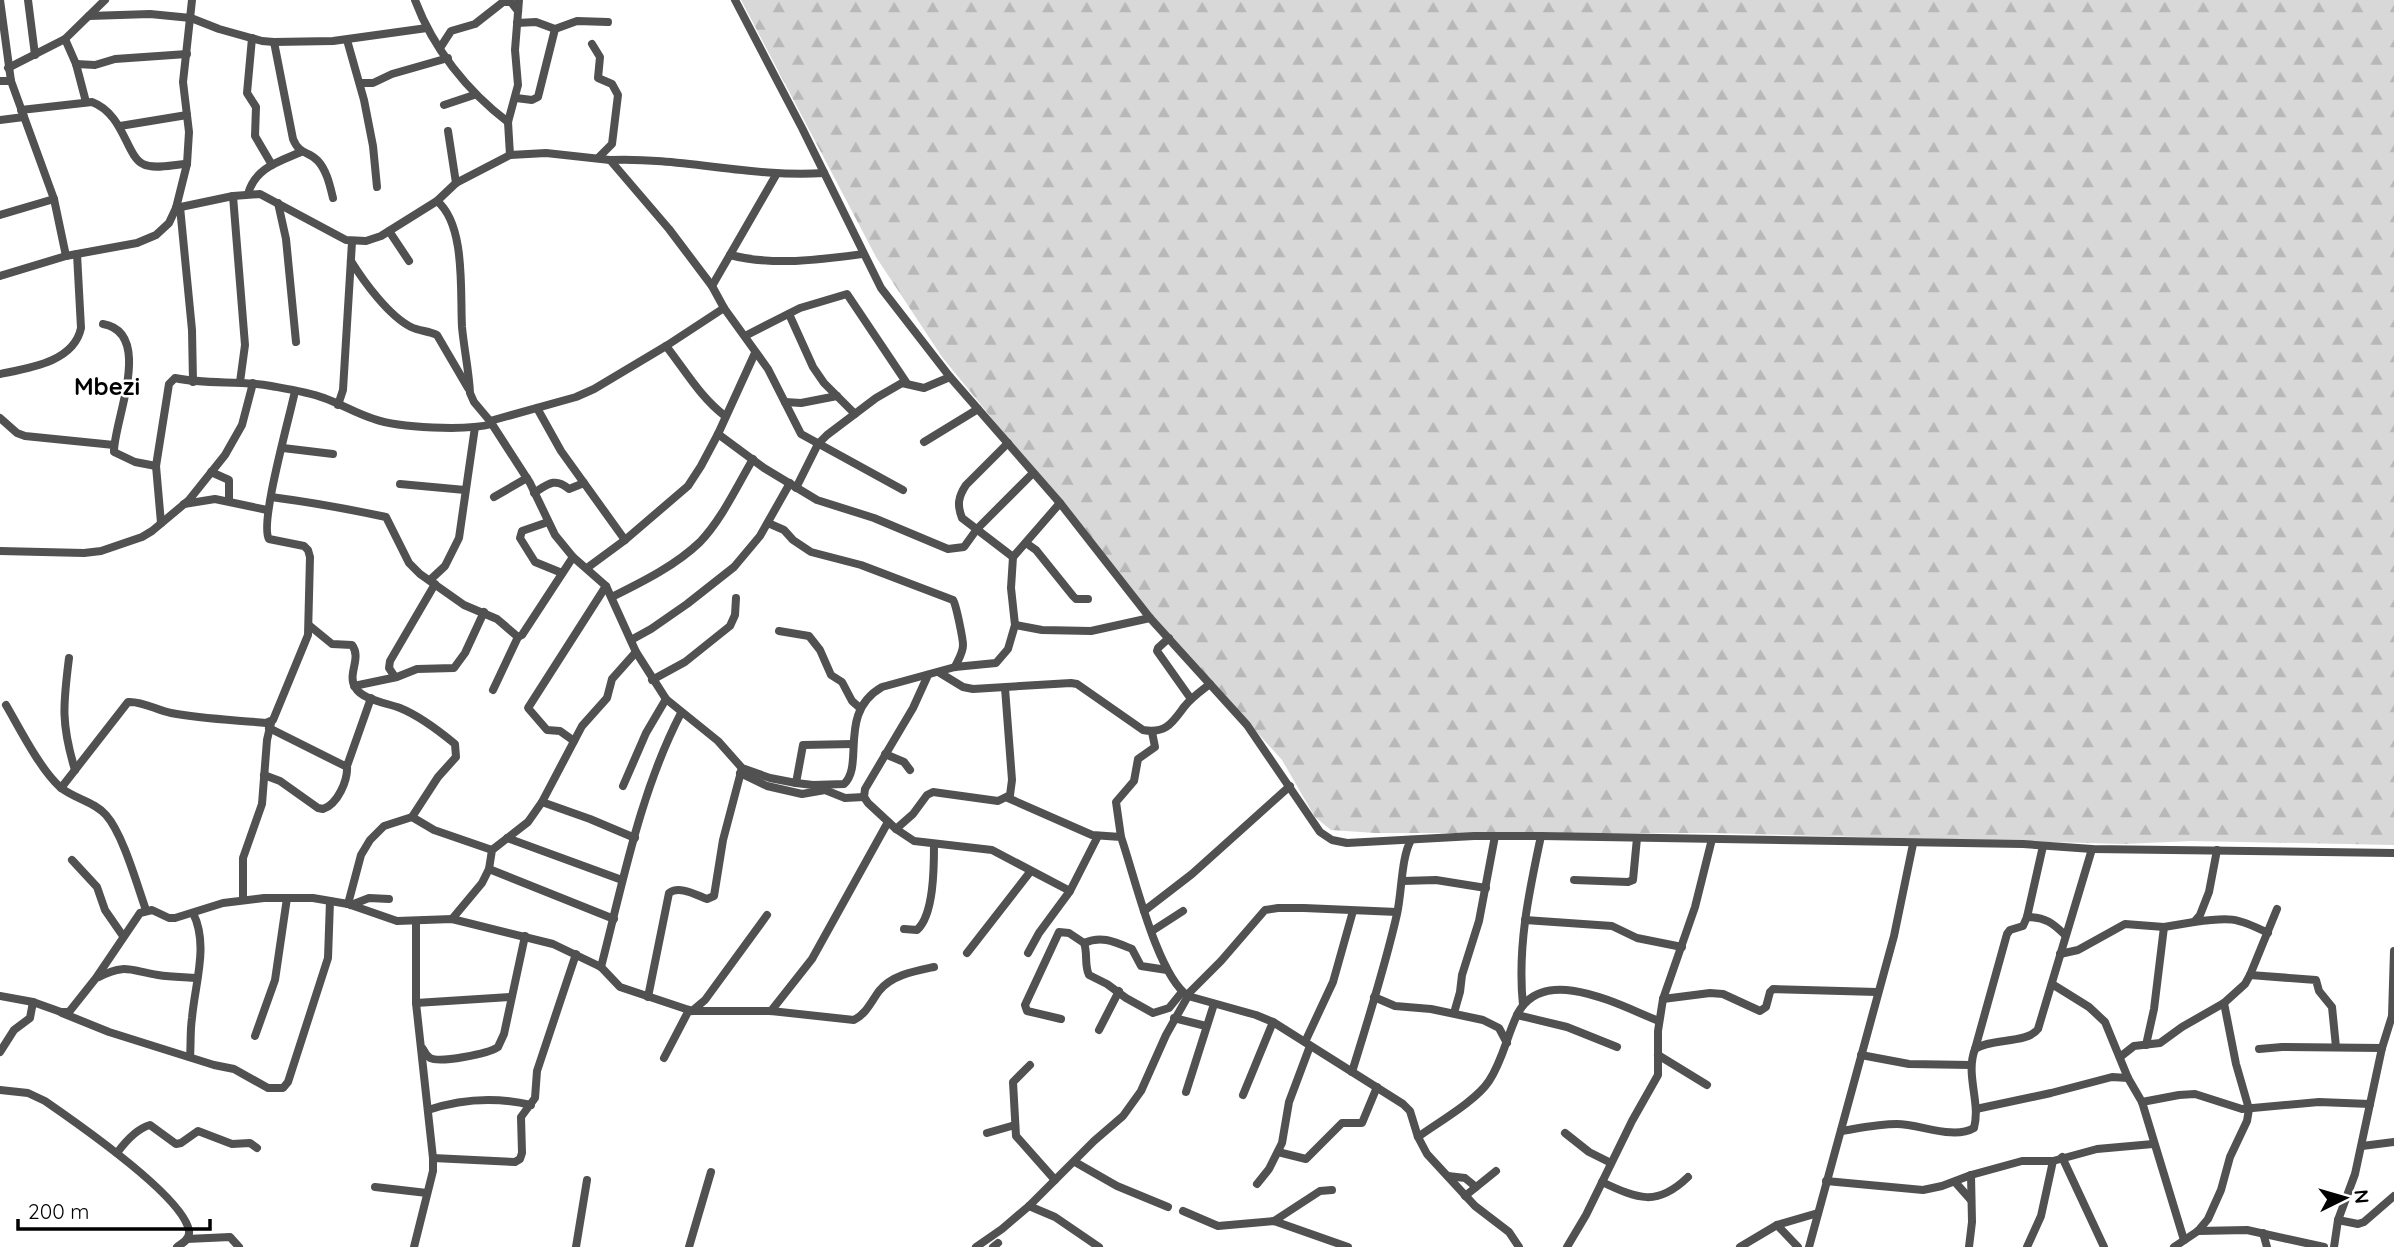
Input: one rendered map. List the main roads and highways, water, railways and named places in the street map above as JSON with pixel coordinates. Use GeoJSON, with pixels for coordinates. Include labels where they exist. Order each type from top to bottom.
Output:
{"type":"FeatureCollection","features":[{"type":"Feature","properties":{"kind":"district","name":"Mbezi"},"geometry":{"type":"Point","coordinates":[107,387]}}]}
